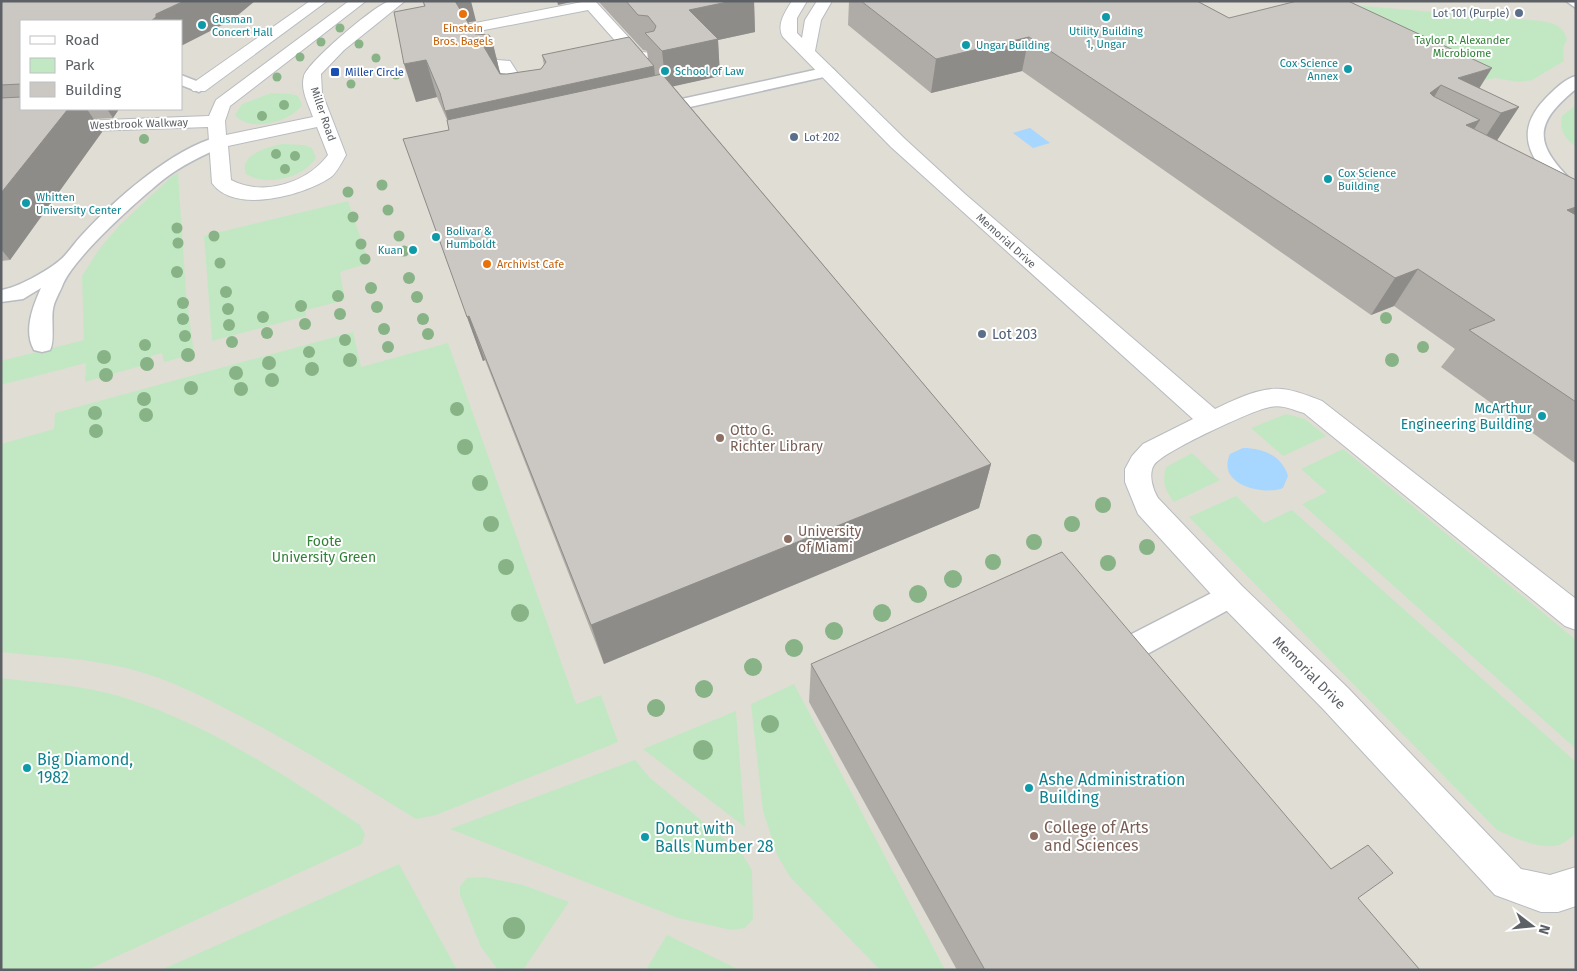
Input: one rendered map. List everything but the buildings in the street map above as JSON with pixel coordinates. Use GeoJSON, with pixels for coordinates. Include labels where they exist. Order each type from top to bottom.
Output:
{"type":"FeatureCollection","features":[{"type":"Feature","properties":{"kind":"street"},"geometry":{"type":"LineString","coordinates":[[199,87],[320,1]]}},
{"type":"Feature","properties":{"kind":"street"},"geometry":{"type":"LineString","coordinates":[[216,121],[222,104],[359,1]]}},
{"type":"Feature","properties":{"kind":"street","name":"Miller Road"},"geometry":{"type":"LineString","coordinates":[[216,121],[222,183],[239,192],[263,194],[298,186],[325,172],[337,155],[313,93],[311,84],[313,73],[324,60],[398,1]]}},
{"type":"Feature","properties":{"kind":"street","name":"Memorial Drive"},"geometry":{"type":"LineString","coordinates":[[800,1],[789,18],[789,34],[898,143],[958,198],[1212,421]]}},
{"type":"Feature","properties":{"kind":"street"},"geometry":{"type":"LineString","coordinates":[[808,52],[813,20],[825,1]]}},
{"type":"Feature","properties":{"kind":"street"},"geometry":{"type":"LineString","coordinates":[[591,5],[639,58],[645,56],[652,63],[537,88],[543,100],[516,105],[503,83],[514,80],[504,64],[492,66],[470,28],[591,5]]}},
{"type":"Feature","properties":{"kind":"street"},"geometry":{"type":"LineString","coordinates":[[199,87],[230,98]]}},
{"type":"Feature","properties":{"kind":"street"},"geometry":{"type":"LineString","coordinates":[[218,142],[324,120]]}},
{"type":"Feature","properties":{"kind":"street","name":"Westbrook Walkway"},"geometry":{"type":"LineString","coordinates":[[1,130],[216,121]]}},
{"type":"Feature","properties":{"kind":"street","name":"Memorial Drive"},"geometry":{"type":"LineString","coordinates":[[1576,617],[1314,408],[1291,400],[1269,398],[1212,421],[1160,446],[1145,457],[1138,472],[1138,488],[1148,506],[1231,595],[1336,699],[1508,882],[1544,896],[1570,890],[1576,886]]}},
{"type":"Feature","properties":{"kind":"lane"},"geometry":{"type":"LineString","coordinates":[[1573,1],[1576,4]]}},
{"type":"Feature","properties":{"kind":"lane"},"geometry":{"type":"LineString","coordinates":[[641,113],[828,72]]}},
{"type":"Feature","properties":{"kind":"lane"},"geometry":{"type":"LineString","coordinates":[[182,80],[199,87]]}},
{"type":"Feature","properties":{"kind":"lane"},"geometry":{"type":"LineString","coordinates":[[1576,81],[1553,98],[1540,115],[1534,130],[1539,153],[1551,170],[1576,195]]}},
{"type":"Feature","properties":{"kind":"lane"},"geometry":{"type":"LineString","coordinates":[[42,345],[40,327],[43,306],[56,278],[90,238],[158,175],[189,155],[218,142]]}},
{"type":"Feature","properties":{"kind":"lane"},"geometry":{"type":"LineString","coordinates":[[1531,168],[1551,170]]}},
{"type":"Feature","properties":{"kind":"lane"},"geometry":{"type":"LineString","coordinates":[[1,296],[16,294],[67,265]]}},
{"type":"Feature","properties":{"kind":"lane"},"geometry":{"type":"LineString","coordinates":[[1128,650],[1231,595]]}},
{"type":"Feature","properties":{"kind":"shaded area","name":"University of Miami"},"geometry":{"type":"Polygon","coordinates":[[[1,1],[1576,1],[1576,970],[1,970],[1,1]]]}},
{"type":"Feature","properties":{"kind":"green space","name":"Taylor R. Alexander Microbiome"},"geometry":{"type":"Polygon","coordinates":[[[1363,6],[1551,23],[1560,28],[1567,39],[1563,48],[1564,61],[1532,80],[1518,82],[1496,78],[1477,81],[1354,8],[1363,6]]]}},
{"type":"Feature","properties":{"kind":"green space"},"geometry":{"type":"Polygon","coordinates":[[[271,93],[298,96],[302,105],[289,116],[270,123],[250,123],[241,120],[235,115],[242,104],[271,93]]]}},
{"type":"Feature","properties":{"kind":"green space"},"geometry":{"type":"Polygon","coordinates":[[[1576,105],[1576,147],[1568,140],[1562,130],[1562,116],[1576,105]]]}},
{"type":"Feature","properties":{"kind":"green space"},"geometry":{"type":"Polygon","coordinates":[[[282,144],[304,145],[312,148],[316,158],[302,171],[284,178],[264,180],[246,174],[246,161],[250,157],[263,150],[282,144]]]}},
{"type":"Feature","properties":{"kind":"green space"},"geometry":{"type":"Polygon","coordinates":[[[178,173],[186,293],[194,354],[164,362],[162,353],[151,356],[151,363],[85,382],[86,363],[1,385],[1,361],[84,340],[82,276],[100,248],[120,225],[172,176],[178,173]]]}},
{"type":"Feature","properties":{"kind":"green space"},"geometry":{"type":"Polygon","coordinates":[[[348,201],[369,263],[340,272],[345,300],[306,310],[306,316],[212,341],[204,236],[348,201]]]}},
{"type":"Feature","properties":{"kind":"green space","name":"Foote University Green"},"geometry":{"type":"Polygon","coordinates":[[[353,332],[361,367],[448,343],[576,704],[601,695],[618,742],[436,815],[416,819],[286,741],[215,703],[173,684],[145,673],[114,665],[1,652],[1,444],[54,429],[55,413],[353,332]]]}},
{"type":"Feature","properties":{"kind":"green space"},"geometry":{"type":"Polygon","coordinates":[[[1286,414],[1305,419],[1326,436],[1283,456],[1251,428],[1286,414]]]}},
{"type":"Feature","properties":{"kind":"green space"},"geometry":{"type":"Polygon","coordinates":[[[1343,449],[1576,640],[1576,749],[1302,504],[1327,492],[1301,469],[1343,449]]]}},
{"type":"Feature","properties":{"kind":"green space"},"geometry":{"type":"Polygon","coordinates":[[[1192,453],[1220,480],[1174,502],[1165,485],[1166,467],[1192,453]]]}},
{"type":"Feature","properties":{"kind":"green space"},"geometry":{"type":"Polygon","coordinates":[[[1236,496],[1264,523],[1292,510],[1576,762],[1576,834],[1559,845],[1543,846],[1535,845],[1497,830],[1189,517],[1236,496]]]}},
{"type":"Feature","properties":{"kind":"green space"},"geometry":{"type":"Polygon","coordinates":[[[1,678],[62,685],[108,693],[154,708],[185,721],[245,752],[360,825],[365,834],[362,844],[87,970],[1,970],[1,678]]]}},
{"type":"Feature","properties":{"kind":"green space"},"geometry":{"type":"Polygon","coordinates":[[[794,684],[945,970],[880,970],[790,877],[777,855],[763,811],[751,704],[794,684]]]}},
{"type":"Feature","properties":{"kind":"green space"},"geometry":{"type":"Polygon","coordinates":[[[736,711],[745,827],[643,749],[736,711]]]}},
{"type":"Feature","properties":{"kind":"green space"},"geometry":{"type":"Polygon","coordinates":[[[635,760],[649,777],[742,854],[752,870],[753,919],[745,928],[731,930],[678,918],[450,829],[635,760]]]}},
{"type":"Feature","properties":{"kind":"green space"},"geometry":{"type":"Polygon","coordinates":[[[399,864],[457,970],[161,970],[399,864]]]}},
{"type":"Feature","properties":{"kind":"green space"},"geometry":{"type":"Polygon","coordinates":[[[484,877],[523,885],[569,902],[523,970],[498,970],[481,947],[460,895],[460,886],[467,878],[484,877]]]}},
{"type":"Feature","properties":{"kind":"green space"},"geometry":{"type":"Polygon","coordinates":[[[667,935],[740,970],[646,970],[667,935]]]}},
{"type":"Feature","properties":{"kind":"water"},"geometry":{"type":"Polygon","coordinates":[[[1030,128],[1050,143],[1033,148],[1013,133],[1030,128]]]}},
{"type":"Feature","properties":{"kind":"water"},"geometry":{"type":"Polygon","coordinates":[[[1243,448],[1271,454],[1281,463],[1288,476],[1283,488],[1274,490],[1253,489],[1235,480],[1229,473],[1227,464],[1230,454],[1243,448]]]}},
{"type":"Feature","properties":{"kind":"place","name":"Lot 101 (Purple)"},"geometry":{"type":"Point","coordinates":[1519,13]}},
{"type":"Feature","properties":{"kind":"place","name":"Einstein Bros. Bagels"},"geometry":{"type":"Point","coordinates":[463,14]}},
{"type":"Feature","properties":{"kind":"place","name":"Utility Building 1, Ungar"},"geometry":{"type":"Point","coordinates":[1106,17]}},
{"type":"Feature","properties":{"kind":"place","name":"Gusman Concert Hall"},"geometry":{"type":"Point","coordinates":[202,25]}},
{"type":"Feature","properties":{"kind":"place","name":"Ungar Building"},"geometry":{"type":"Point","coordinates":[966,45]}},
{"type":"Feature","properties":{"kind":"place","name":"Cox Science Annex"},"geometry":{"type":"Point","coordinates":[1348,69]}},
{"type":"Feature","properties":{"kind":"place","name":"School of Law"},"geometry":{"type":"Point","coordinates":[665,71]}},
{"type":"Feature","properties":{"kind":"place","name":"Miller Circle"},"geometry":{"type":"Point","coordinates":[335,72]}},
{"type":"Feature","properties":{"kind":"place","name":"Lot 202"},"geometry":{"type":"Point","coordinates":[794,137]}},
{"type":"Feature","properties":{"kind":"place","name":"Cox Science Building"},"geometry":{"type":"Point","coordinates":[1328,179]}},
{"type":"Feature","properties":{"kind":"place","name":"Whitten University Center"},"geometry":{"type":"Point","coordinates":[26,203]}},
{"type":"Feature","properties":{"kind":"place","name":"Bolivar & Humboldt"},"geometry":{"type":"Point","coordinates":[436,237]}},
{"type":"Feature","properties":{"kind":"place","name":"Kuan"},"geometry":{"type":"Point","coordinates":[413,250]}},
{"type":"Feature","properties":{"kind":"place","name":"Archivist Cafe"},"geometry":{"type":"Point","coordinates":[487,264]}},
{"type":"Feature","properties":{"kind":"place","name":"Lot 203"},"geometry":{"type":"Point","coordinates":[982,334]}},
{"type":"Feature","properties":{"kind":"place","name":"McArthur Engineering Building"},"geometry":{"type":"Point","coordinates":[1542,416]}},
{"type":"Feature","properties":{"kind":"place","name":"Otto G. Richter Library"},"geometry":{"type":"Point","coordinates":[720,438]}},
{"type":"Feature","properties":{"kind":"place","name":"University of Miami"},"geometry":{"type":"Point","coordinates":[788,539]}},
{"type":"Feature","properties":{"kind":"place","name":"Big Diamond, 1982"},"geometry":{"type":"Point","coordinates":[27,768]}},
{"type":"Feature","properties":{"kind":"place","name":"Ashe Administration Building"},"geometry":{"type":"Point","coordinates":[1029,788]}},
{"type":"Feature","properties":{"kind":"place","name":"College of Arts and Sciences"},"geometry":{"type":"Point","coordinates":[1034,836]}},
{"type":"Feature","properties":{"kind":"place","name":"Donut with Balls Number 28"},"geometry":{"type":"Point","coordinates":[645,837]}}]}
